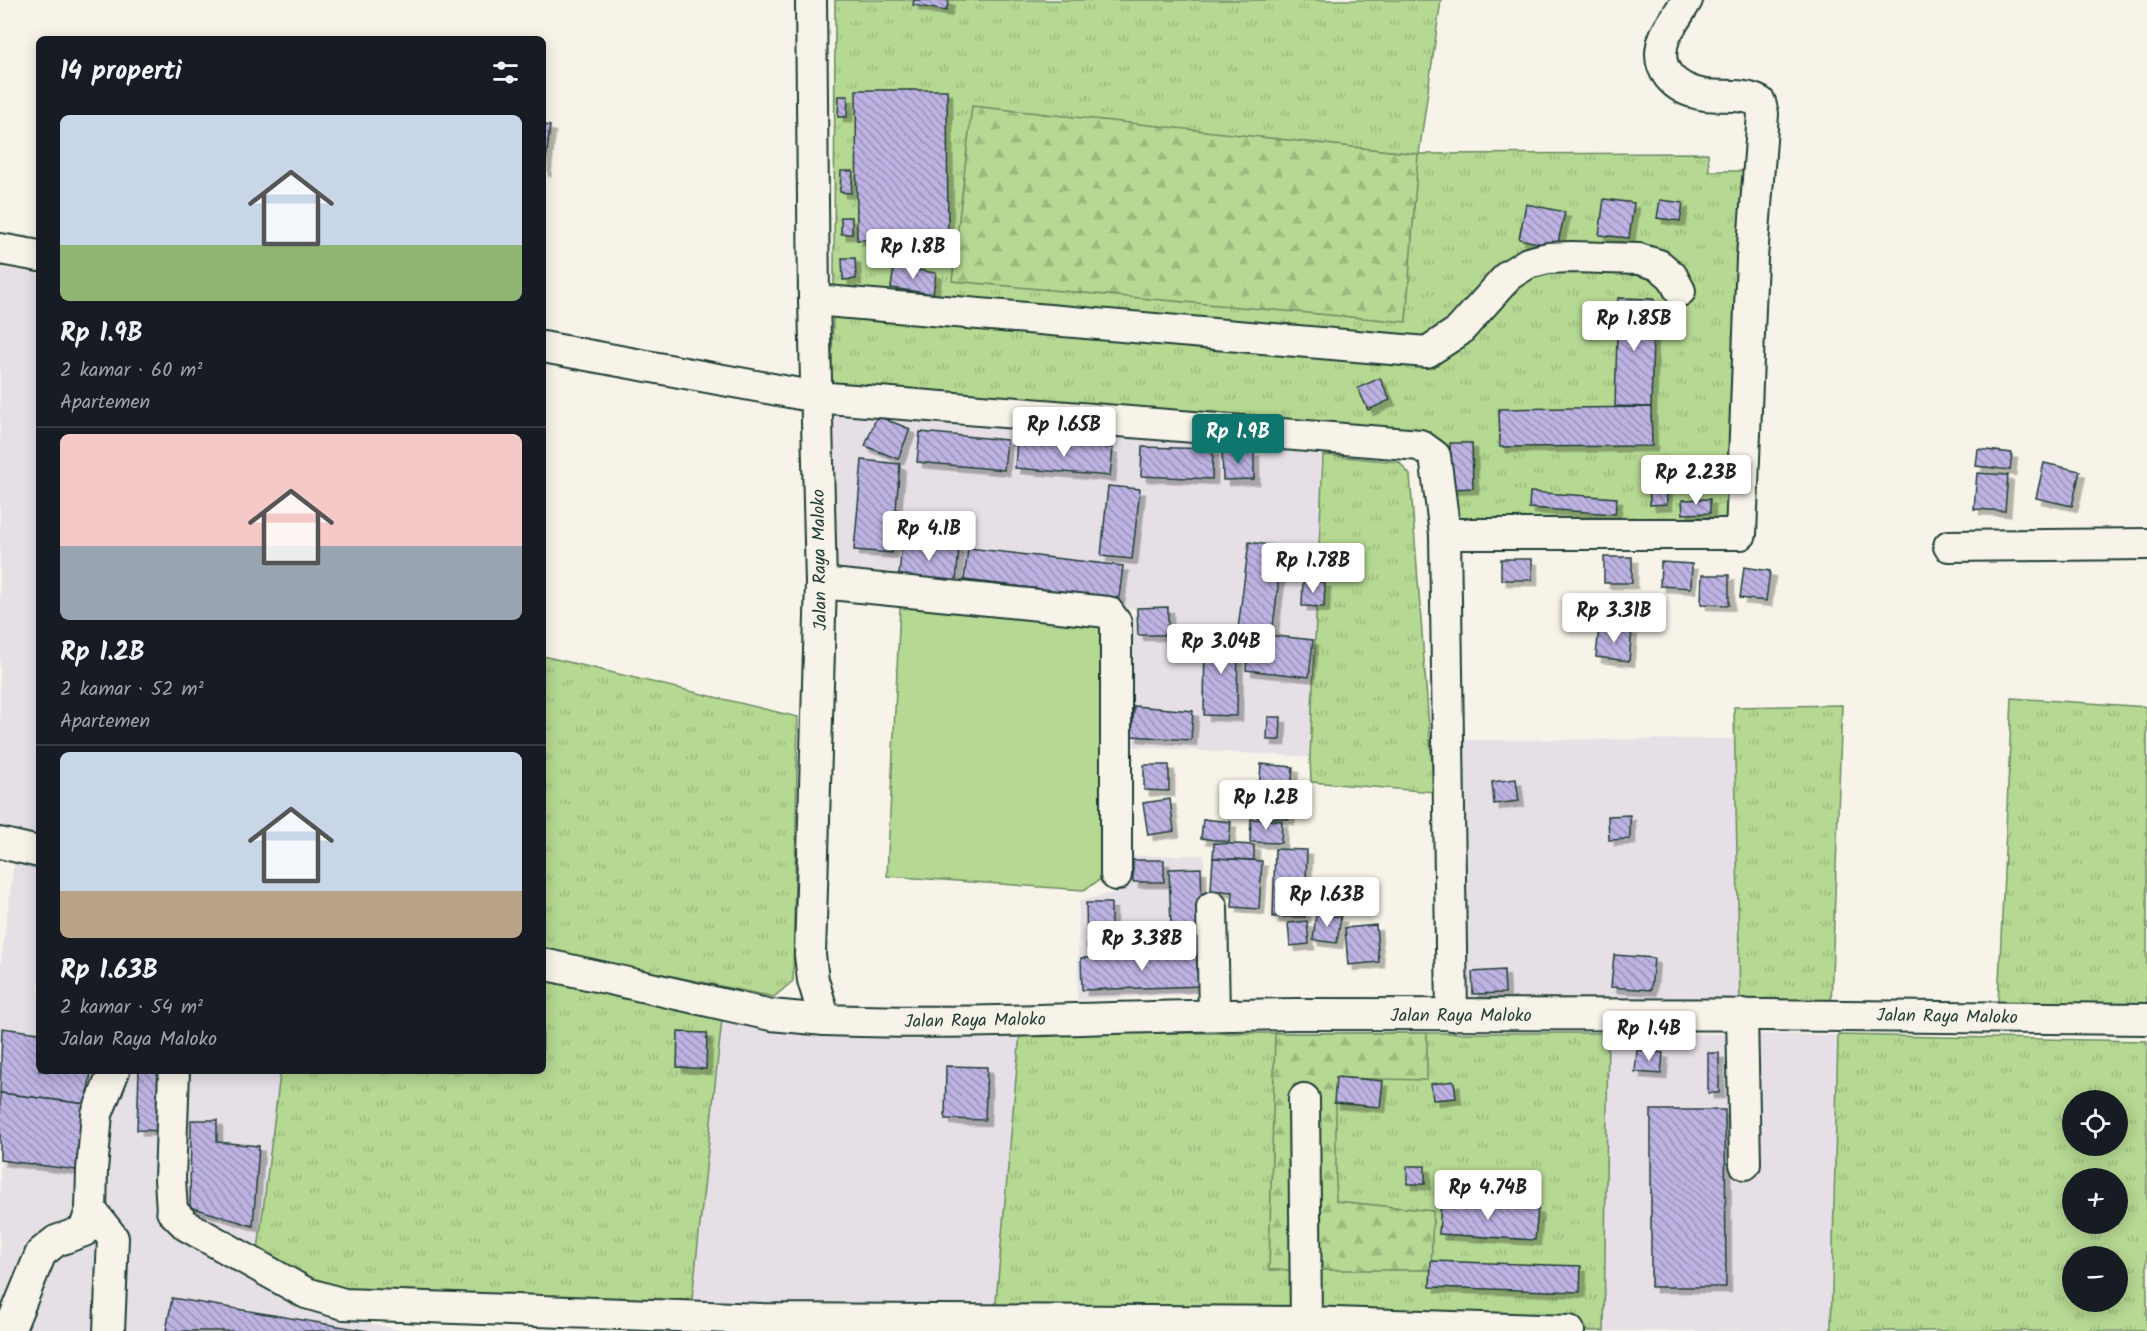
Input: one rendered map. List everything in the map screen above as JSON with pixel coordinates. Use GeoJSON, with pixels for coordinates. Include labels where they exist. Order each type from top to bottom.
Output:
{"type":"FeatureCollection","features":[{"type":"Feature","properties":{"kind":"street","name":"Jalan Raya Maloko"},"geometry":{"type":"LineString","coordinates":[[811,0],[814,300],[821,583],[810,955],[813,980],[825,1020],[996,1020],[1214,1015],[1742,1014],[2147,1019]]}},
{"type":"Feature","properties":{"kind":"street"},"geometry":{"type":"LineString","coordinates":[[1445,534],[1741,534],[1752,258],[1763,114],[1760,102],[1751,97],[1684,90],[1668,78],[1662,63],[1662,48],[1666,36],[1687,0]]}},
{"type":"Feature","properties":{"kind":"street"},"geometry":{"type":"LineString","coordinates":[[0,249],[36,255]]}},
{"type":"Feature","properties":{"kind":"street"},"geometry":{"type":"LineString","coordinates":[[814,300],[1427,352],[1459,331],[1509,274],[1528,263],[1548,258],[1639,259],[1659,265],[1672,276],[1680,291]]}},
{"type":"Feature","properties":{"kind":"street"},"geometry":{"type":"LineString","coordinates":[[546,348],[816,396],[1420,445],[1435,456],[1445,534],[1452,1015]]}},
{"type":"Feature","properties":{"kind":"street"},"geometry":{"type":"LineString","coordinates":[[1949,546],[2147,544]]}},
{"type":"Feature","properties":{"kind":"street"},"geometry":{"type":"LineString","coordinates":[[821,583],[1108,612],[1116,623],[1116,875]]}},
{"type":"Feature","properties":{"kind":"street"},"geometry":{"type":"LineString","coordinates":[[0,843],[36,851]]}},
{"type":"Feature","properties":{"kind":"street"},"geometry":{"type":"LineString","coordinates":[[1212,908],[1214,1015]]}},
{"type":"Feature","properties":{"kind":"street"},"geometry":{"type":"LineString","coordinates":[[546,965],[771,1015],[825,1020]]}},
{"type":"Feature","properties":{"kind":"street"},"geometry":{"type":"LineString","coordinates":[[1742,1014],[1745,1164]]}},
{"type":"Feature","properties":{"kind":"street"},"geometry":{"type":"LineString","coordinates":[[9,1331],[41,1253],[56,1241],[84,1231],[91,1210],[97,1114],[113,1074]]}},
{"type":"Feature","properties":{"kind":"street"},"geometry":{"type":"LineString","coordinates":[[174,1074],[170,1179],[172,1211],[187,1226],[306,1293],[344,1304],[762,1319],[1037,1325],[1306,1322],[1569,1331]]}},
{"type":"Feature","properties":{"kind":"street"},"geometry":{"type":"LineString","coordinates":[[1304,1099],[1306,1322]]}},
{"type":"Feature","properties":{"kind":"street"},"geometry":{"type":"LineString","coordinates":[[91,1210],[113,1238],[109,1331]]}},
{"type":"Feature","properties":{"kind":"shaded area"},"geometry":{"type":"Polygon","coordinates":[[[0,267],[36,273],[36,843],[0,835],[0,267]]]}},
{"type":"Feature","properties":{"kind":"shaded area"},"geometry":{"type":"Polygon","coordinates":[[[828,410],[1145,437],[1323,455],[1310,757],[1124,746],[1135,609],[831,581],[828,410]]]}},
{"type":"Feature","properties":{"kind":"shaded area"},"geometry":{"type":"Polygon","coordinates":[[[1735,739],[1740,1002],[1467,1004],[1456,740],[1735,739]]]}},
{"type":"Feature","properties":{"kind":"shaded area"},"geometry":{"type":"Polygon","coordinates":[[[1204,855],[1206,993],[1077,1000],[1079,901],[1117,892],[1118,856],[1204,855]]]}},
{"type":"Feature","properties":{"kind":"shaded area"},"geometry":{"type":"Polygon","coordinates":[[[14,862],[36,866],[36,1074],[280,1074],[255,1274],[317,1310],[403,1331],[0,1331],[0,969],[14,862]]]}},
{"type":"Feature","properties":{"kind":"shaded area"},"geometry":{"type":"Polygon","coordinates":[[[722,1019],[1020,1033],[994,1324],[690,1318],[722,1019]]]}},
{"type":"Feature","properties":{"kind":"shaded area"},"geometry":{"type":"Polygon","coordinates":[[[1608,1033],[1838,1035],[1831,1331],[1604,1331],[1608,1033]]]}},
{"type":"Feature","properties":{"kind":"green space"},"geometry":{"type":"Polygon","coordinates":[[[835,0],[1441,0],[1419,154],[1708,153],[1709,171],[1748,171],[1731,535],[1438,527],[1433,441],[831,387],[834,285],[835,0]]]}},
{"type":"Feature","properties":{"kind":"green space"},"geometry":{"type":"Polygon","coordinates":[[[972,106],[1418,154],[1406,322],[952,281],[972,106]]]}},
{"type":"Feature","properties":{"kind":"green space"},"geometry":{"type":"Polygon","coordinates":[[[1323,455],[1399,462],[1410,475],[1434,792],[1311,782],[1310,757],[1323,455]]]}},
{"type":"Feature","properties":{"kind":"green space"},"geometry":{"type":"Polygon","coordinates":[[[900,607],[1109,621],[1104,877],[1084,890],[887,876],[900,607]]]}},
{"type":"Feature","properties":{"kind":"green space"},"geometry":{"type":"Polygon","coordinates":[[[546,657],[798,717],[793,981],[774,997],[546,951],[546,657]]]}},
{"type":"Feature","properties":{"kind":"green space"},"geometry":{"type":"Polygon","coordinates":[[[2012,698],[2147,707],[2147,1006],[1998,1004],[2012,698]]]}},
{"type":"Feature","properties":{"kind":"green space"},"geometry":{"type":"Polygon","coordinates":[[[1842,705],[1831,1003],[1740,1002],[1734,707],[1842,705]]]}},
{"type":"Feature","properties":{"kind":"green space"},"geometry":{"type":"Polygon","coordinates":[[[546,982],[722,1019],[690,1318],[419,1308],[255,1274],[280,1074],[546,1074],[546,982]]]}},
{"type":"Feature","properties":{"kind":"green space"},"geometry":{"type":"Polygon","coordinates":[[[1020,1033],[1608,1033],[1604,1331],[1420,1331],[994,1324],[1020,1033]]]}},
{"type":"Feature","properties":{"kind":"green space"},"geometry":{"type":"Polygon","coordinates":[[[1275,1033],[1427,1033],[1427,1080],[1336,1078],[1336,1201],[1433,1211],[1431,1270],[1269,1270],[1275,1033]]]}},
{"type":"Feature","properties":{"kind":"green space"},"geometry":{"type":"Polygon","coordinates":[[[1838,1035],[2147,1041],[2147,1331],[1831,1331],[1838,1035]]]}},
{"type":"Feature","properties":{"kind":"building"},"geometry":{"type":"Polygon","coordinates":[[[914,0],[949,0],[946,11],[913,5],[914,0]]]}},
{"type":"Feature","properties":{"kind":"building"},"geometry":{"type":"Polygon","coordinates":[[[856,90],[947,90],[948,240],[857,240],[856,90]]]}},
{"type":"Feature","properties":{"kind":"building"},"geometry":{"type":"Polygon","coordinates":[[[839,96],[848,96],[847,117],[838,117],[839,96]]]}},
{"type":"Feature","properties":{"kind":"building"},"geometry":{"type":"Polygon","coordinates":[[[546,125],[550,126],[546,162],[546,125]]]}},
{"type":"Feature","properties":{"kind":"building"},"geometry":{"type":"Polygon","coordinates":[[[841,171],[853,171],[851,193],[840,192],[841,171]]]}},
{"type":"Feature","properties":{"kind":"building"},"geometry":{"type":"Polygon","coordinates":[[[1604,199],[1634,203],[1629,238],[1599,235],[1604,199]]]}},
{"type":"Feature","properties":{"kind":"building"},"geometry":{"type":"Polygon","coordinates":[[[1660,200],[1683,203],[1680,221],[1657,218],[1660,200]]]}},
{"type":"Feature","properties":{"kind":"building"},"geometry":{"type":"Polygon","coordinates":[[[1526,204],[1565,212],[1557,247],[1519,239],[1526,204]]]}},
{"type":"Feature","properties":{"kind":"building"},"geometry":{"type":"Polygon","coordinates":[[[841,217],[852,217],[852,234],[841,234],[841,217]]]}},
{"type":"Feature","properties":{"kind":"building"},"geometry":{"type":"Polygon","coordinates":[[[842,258],[855,258],[856,279],[843,280],[842,258]]]}},
{"type":"Feature","properties":{"kind":"building"},"geometry":{"type":"Polygon","coordinates":[[[894,266],[936,273],[933,294],[891,288],[894,266]]]}},
{"type":"Feature","properties":{"kind":"building"},"geometry":{"type":"Polygon","coordinates":[[[1618,298],[1654,299],[1651,407],[1615,406],[1618,298]]]}},
{"type":"Feature","properties":{"kind":"building"},"geometry":{"type":"Polygon","coordinates":[[[1380,378],[1390,400],[1368,410],[1358,388],[1380,378]]]}},
{"type":"Feature","properties":{"kind":"building"},"geometry":{"type":"Polygon","coordinates":[[[1651,407],[1652,446],[1500,447],[1499,409],[1651,407]]]}},
{"type":"Feature","properties":{"kind":"building"},"geometry":{"type":"Polygon","coordinates":[[[877,416],[910,429],[898,459],[865,446],[877,416]]]}},
{"type":"Feature","properties":{"kind":"building"},"geometry":{"type":"Polygon","coordinates":[[[920,432],[1007,440],[1004,470],[917,462],[920,432]]]}},
{"type":"Feature","properties":{"kind":"building"},"geometry":{"type":"Polygon","coordinates":[[[1017,440],[1113,448],[1110,476],[1015,468],[1017,440]]]}},
{"type":"Feature","properties":{"kind":"building"},"geometry":{"type":"Polygon","coordinates":[[[1450,443],[1472,443],[1473,488],[1452,489],[1450,443]]]}},
{"type":"Feature","properties":{"kind":"building"},"geometry":{"type":"Polygon","coordinates":[[[1142,447],[1213,449],[1212,479],[1141,476],[1142,447]]]}},
{"type":"Feature","properties":{"kind":"building"},"geometry":{"type":"Polygon","coordinates":[[[1978,449],[2012,453],[2010,470],[1976,466],[1978,449]]]}},
{"type":"Feature","properties":{"kind":"building"},"geometry":{"type":"Polygon","coordinates":[[[1222,451],[1254,451],[1254,479],[1223,480],[1222,451]]]}},
{"type":"Feature","properties":{"kind":"building"},"geometry":{"type":"Polygon","coordinates":[[[862,460],[900,464],[892,553],[854,550],[862,460]]]}},
{"type":"Feature","properties":{"kind":"building"},"geometry":{"type":"Polygon","coordinates":[[[2044,463],[2080,471],[2072,506],[2036,498],[2044,463]]]}},
{"type":"Feature","properties":{"kind":"building"},"geometry":{"type":"Polygon","coordinates":[[[1977,473],[2008,475],[2005,511],[1974,509],[1977,473]]]}},
{"type":"Feature","properties":{"kind":"building"},"geometry":{"type":"Polygon","coordinates":[[[1666,477],[1667,504],[1650,505],[1649,478],[1666,477]]]}},
{"type":"Feature","properties":{"kind":"building"},"geometry":{"type":"Polygon","coordinates":[[[1108,486],[1140,489],[1132,559],[1101,556],[1108,486]]]}},
{"type":"Feature","properties":{"kind":"building"},"geometry":{"type":"Polygon","coordinates":[[[1530,492],[1617,498],[1615,514],[1529,508],[1530,492]]]}},
{"type":"Feature","properties":{"kind":"building"},"geometry":{"type":"Polygon","coordinates":[[[1710,499],[1710,513],[1683,514],[1682,500],[1710,499]]]}},
{"type":"Feature","properties":{"kind":"building"},"geometry":{"type":"Polygon","coordinates":[[[1249,542],[1283,547],[1272,634],[1238,629],[1249,542]]]}},
{"type":"Feature","properties":{"kind":"building"},"geometry":{"type":"Polygon","coordinates":[[[902,543],[959,548],[956,581],[899,576],[902,543]]]}},
{"type":"Feature","properties":{"kind":"building"},"geometry":{"type":"Polygon","coordinates":[[[968,548],[1123,566],[1119,598],[964,580],[968,548]]]}},
{"type":"Feature","properties":{"kind":"building"},"geometry":{"type":"Polygon","coordinates":[[[1604,557],[1632,557],[1632,583],[1604,583],[1604,557]]]}},
{"type":"Feature","properties":{"kind":"building"},"geometry":{"type":"Polygon","coordinates":[[[1501,559],[1532,559],[1532,580],[1501,580],[1501,559]]]}},
{"type":"Feature","properties":{"kind":"building"},"geometry":{"type":"Polygon","coordinates":[[[1661,562],[1692,564],[1691,588],[1660,586],[1661,562]]]}},
{"type":"Feature","properties":{"kind":"building"},"geometry":{"type":"Polygon","coordinates":[[[1744,567],[1770,571],[1766,601],[1740,598],[1744,567]]]}},
{"type":"Feature","properties":{"kind":"building"},"geometry":{"type":"Polygon","coordinates":[[[1702,575],[1729,575],[1729,605],[1701,604],[1702,575]]]}},
{"type":"Feature","properties":{"kind":"building"},"geometry":{"type":"Polygon","coordinates":[[[1303,581],[1325,582],[1324,607],[1302,606],[1303,581]]]}},
{"type":"Feature","properties":{"kind":"building"},"geometry":{"type":"Polygon","coordinates":[[[1168,607],[1168,635],[1138,635],[1137,608],[1168,607]]]}},
{"type":"Feature","properties":{"kind":"building"},"geometry":{"type":"Polygon","coordinates":[[[1599,626],[1632,630],[1629,661],[1596,657],[1599,626]]]}},
{"type":"Feature","properties":{"kind":"building"},"geometry":{"type":"Polygon","coordinates":[[[1250,633],[1313,640],[1309,677],[1246,670],[1250,633]]]}},
{"type":"Feature","properties":{"kind":"building"},"geometry":{"type":"Polygon","coordinates":[[[1205,634],[1238,635],[1237,716],[1204,715],[1205,634]]]}},
{"type":"Feature","properties":{"kind":"building"},"geometry":{"type":"Polygon","coordinates":[[[1134,706],[1193,711],[1191,740],[1132,736],[1134,706]]]}},
{"type":"Feature","properties":{"kind":"building"},"geometry":{"type":"Polygon","coordinates":[[[1268,717],[1281,717],[1280,740],[1267,740],[1268,717]]]}},
{"type":"Feature","properties":{"kind":"building"},"geometry":{"type":"Polygon","coordinates":[[[1261,764],[1293,767],[1289,819],[1257,817],[1261,764]]]}},
{"type":"Feature","properties":{"kind":"building"},"geometry":{"type":"Polygon","coordinates":[[[1144,765],[1169,765],[1169,791],[1144,790],[1144,765]]]}},
{"type":"Feature","properties":{"kind":"building"},"geometry":{"type":"Polygon","coordinates":[[[1516,779],[1519,801],[1494,804],[1492,782],[1516,779]]]}},
{"type":"Feature","properties":{"kind":"building"},"geometry":{"type":"Polygon","coordinates":[[[1170,799],[1174,831],[1148,835],[1143,803],[1170,799]]]}},
{"type":"Feature","properties":{"kind":"building"},"geometry":{"type":"Polygon","coordinates":[[[1630,815],[1630,839],[1609,840],[1608,816],[1630,815]]]}},
{"type":"Feature","properties":{"kind":"building"},"geometry":{"type":"Polygon","coordinates":[[[1203,819],[1231,822],[1229,842],[1201,838],[1203,819]]]}},
{"type":"Feature","properties":{"kind":"building"},"geometry":{"type":"Polygon","coordinates":[[[1251,819],[1282,821],[1281,843],[1250,842],[1251,819]]]}},
{"type":"Feature","properties":{"kind":"building"},"geometry":{"type":"Polygon","coordinates":[[[1214,843],[1254,845],[1254,860],[1213,858],[1214,843]]]}},
{"type":"Feature","properties":{"kind":"building"},"geometry":{"type":"Polygon","coordinates":[[[1275,849],[1307,850],[1305,917],[1273,917],[1275,849]]]}},
{"type":"Feature","properties":{"kind":"building"},"geometry":{"type":"Polygon","coordinates":[[[1213,858],[1262,861],[1259,909],[1232,907],[1233,892],[1211,890],[1213,858]]]}},
{"type":"Feature","properties":{"kind":"building"},"geometry":{"type":"Polygon","coordinates":[[[1133,860],[1164,860],[1164,882],[1133,882],[1133,860]]]}},
{"type":"Feature","properties":{"kind":"building"},"geometry":{"type":"Polygon","coordinates":[[[1201,868],[1203,955],[1172,956],[1169,869],[1201,868]]]}},
{"type":"Feature","properties":{"kind":"building"},"geometry":{"type":"Polygon","coordinates":[[[1086,903],[1111,903],[1111,948],[1087,948],[1086,903]]]}},
{"type":"Feature","properties":{"kind":"building"},"geometry":{"type":"Polygon","coordinates":[[[1316,914],[1341,917],[1337,943],[1313,940],[1316,914]]]}},
{"type":"Feature","properties":{"kind":"building"},"geometry":{"type":"Polygon","coordinates":[[[1307,921],[1309,944],[1290,946],[1288,923],[1307,921]]]}},
{"type":"Feature","properties":{"kind":"building"},"geometry":{"type":"Polygon","coordinates":[[[1376,925],[1379,962],[1348,965],[1345,928],[1376,925]]]}},
{"type":"Feature","properties":{"kind":"building"},"geometry":{"type":"Polygon","coordinates":[[[1203,955],[1204,986],[1082,990],[1081,958],[1203,955]]]}},
{"type":"Feature","properties":{"kind":"building"},"geometry":{"type":"Polygon","coordinates":[[[1614,955],[1654,958],[1651,990],[1611,987],[1614,955]]]}},
{"type":"Feature","properties":{"kind":"building"},"geometry":{"type":"Polygon","coordinates":[[[1504,970],[1505,993],[1473,994],[1472,972],[1504,970]]]}},
{"type":"Feature","properties":{"kind":"building"},"geometry":{"type":"Polygon","coordinates":[[[2,1028],[36,1033],[36,1074],[91,1074],[86,1104],[0,1093],[2,1028]]]}},
{"type":"Feature","properties":{"kind":"building"},"geometry":{"type":"Polygon","coordinates":[[[678,1032],[707,1033],[706,1069],[677,1067],[678,1032]]]}},
{"type":"Feature","properties":{"kind":"building"},"geometry":{"type":"Polygon","coordinates":[[[1637,1050],[1663,1053],[1661,1074],[1635,1072],[1637,1050]]]}},
{"type":"Feature","properties":{"kind":"building"},"geometry":{"type":"Polygon","coordinates":[[[1708,1053],[1719,1053],[1719,1093],[1708,1093],[1708,1053]]]}},
{"type":"Feature","properties":{"kind":"building"},"geometry":{"type":"Polygon","coordinates":[[[946,1066],[987,1067],[985,1120],[945,1119],[946,1066]]]}},
{"type":"Feature","properties":{"kind":"building"},"geometry":{"type":"Polygon","coordinates":[[[139,1074],[167,1074],[165,1131],[137,1130],[139,1074]]]}},
{"type":"Feature","properties":{"kind":"building"},"geometry":{"type":"Polygon","coordinates":[[[1336,1077],[1383,1081],[1380,1107],[1334,1103],[1336,1077]]]}},
{"type":"Feature","properties":{"kind":"building"},"geometry":{"type":"Polygon","coordinates":[[[1454,1081],[1456,1098],[1433,1100],[1431,1084],[1454,1081]]]}},
{"type":"Feature","properties":{"kind":"building"},"geometry":{"type":"Polygon","coordinates":[[[0,1093],[86,1104],[77,1170],[0,1160],[0,1093]]]}},
{"type":"Feature","properties":{"kind":"building"},"geometry":{"type":"Polygon","coordinates":[[[1651,1110],[1725,1110],[1726,1287],[1651,1287],[1651,1110]]]}},
{"type":"Feature","properties":{"kind":"building"},"geometry":{"type":"Polygon","coordinates":[[[191,1120],[217,1120],[217,1142],[259,1146],[253,1226],[190,1207],[191,1120]]]}},
{"type":"Feature","properties":{"kind":"building"},"geometry":{"type":"Polygon","coordinates":[[[1407,1166],[1425,1166],[1425,1184],[1407,1184],[1407,1166]]]}},
{"type":"Feature","properties":{"kind":"building"},"geometry":{"type":"Polygon","coordinates":[[[1441,1202],[1538,1209],[1535,1240],[1439,1234],[1441,1202]]]}},
{"type":"Feature","properties":{"kind":"building"},"geometry":{"type":"Polygon","coordinates":[[[1431,1261],[1581,1266],[1580,1292],[1430,1287],[1431,1261]]]}},
{"type":"Feature","properties":{"kind":"building"},"geometry":{"type":"Polygon","coordinates":[[[172,1298],[368,1331],[166,1331],[172,1298]]]}}]}
